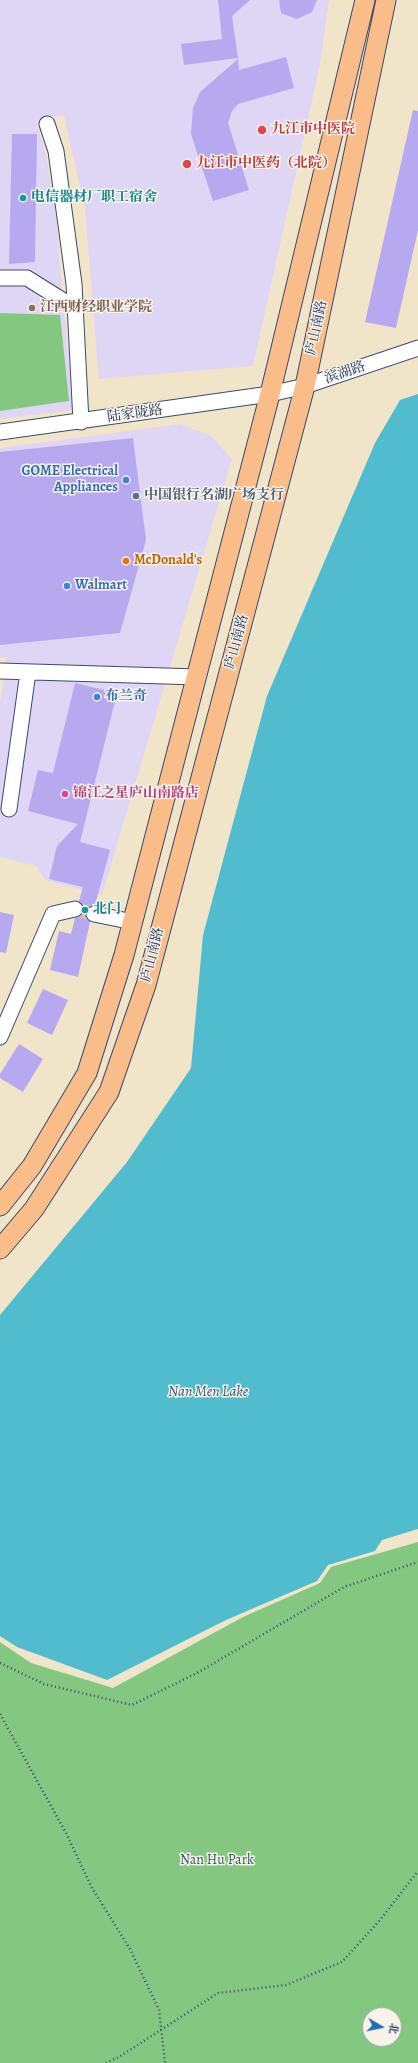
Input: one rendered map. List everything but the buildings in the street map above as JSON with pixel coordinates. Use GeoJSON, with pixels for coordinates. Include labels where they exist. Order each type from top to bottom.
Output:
{"type":"FeatureCollection","features":[{"type":"Feature","properties":{"kind":"main road","name":"庐山南路"},"geometry":{"type":"LineString","coordinates":[[0,1206],[32,1166],[88,1073],[133,922],[198,677],[270,394],[365,0]]}},
{"type":"Feature","properties":{"kind":"main road","name":"庐山南路"},"geometry":{"type":"LineString","coordinates":[[0,1249],[34,1209],[109,1092],[146,985],[305,386],[386,0]]}},
{"type":"Feature","properties":{"kind":"street"},"geometry":{"type":"LineString","coordinates":[[47,124],[56,151],[74,284],[81,422]]}},
{"type":"Feature","properties":{"kind":"street"},"geometry":{"type":"LineString","coordinates":[[0,278],[27,278],[75,308]]}},
{"type":"Feature","properties":{"kind":"street","name":"滨湖路"},"geometry":{"type":"LineString","coordinates":[[270,394],[305,386],[418,348]]}},
{"type":"Feature","properties":{"kind":"street","name":"陆家陇路"},"geometry":{"type":"LineString","coordinates":[[0,432],[81,422],[270,394]]}},
{"type":"Feature","properties":{"kind":"street"},"geometry":{"type":"LineString","coordinates":[[0,671],[198,677]]}},
{"type":"Feature","properties":{"kind":"street"},"geometry":{"type":"LineString","coordinates":[[9,808],[28,672]]}},
{"type":"Feature","properties":{"kind":"street"},"geometry":{"type":"LineString","coordinates":[[0,1037],[53,914],[75,909]]}},
{"type":"Feature","properties":{"kind":"street"},"geometry":{"type":"LineString","coordinates":[[94,914],[133,922]]}},
{"type":"Feature","properties":{"kind":"path"},"geometry":{"type":"LineString","coordinates":[[0,1663],[44,1684],[132,1705],[197,1673],[344,1587],[418,1562]]}},
{"type":"Feature","properties":{"kind":"path"},"geometry":{"type":"LineString","coordinates":[[0,1714],[66,1833],[92,1888],[130,1949],[159,2010],[165,2063]]}},
{"type":"Feature","properties":{"kind":"path"},"geometry":{"type":"LineString","coordinates":[[106,2063],[119,2057],[218,1993],[286,1985],[342,1962],[380,1920],[418,1871]]}},
{"type":"Feature","properties":{"kind":"shaded area","name":"九江市中医药（北院）"},"geometry":{"type":"Polygon","coordinates":[[[0,0],[329,0],[320,64],[253,366],[99,379],[85,208],[64,115],[36,121],[45,151],[55,207],[73,410],[0,419],[0,0]]]}},
{"type":"Feature","properties":{"kind":"shaded area"},"geometry":{"type":"Polygon","coordinates":[[[181,424],[211,436],[232,459],[102,895],[45,880],[36,866],[0,857],[0,704],[6,658],[0,657],[0,448],[181,424]]]}},
{"type":"Feature","properties":{"kind":"green space"},"geometry":{"type":"Polygon","coordinates":[[[0,313],[60,315],[69,401],[0,411],[0,313]]]}},
{"type":"Feature","properties":{"kind":"green space","name":"Nan Hu Park"},"geometry":{"type":"Polygon","coordinates":[[[418,1542],[418,2063],[0,2063],[0,1642],[31,1663],[113,1688],[243,1617],[320,1583],[331,1567],[418,1542]]]}},
{"type":"Feature","properties":{"kind":"water","name":"Nan Men Lake"},"geometry":{"type":"Polygon","coordinates":[[[418,394],[418,1529],[382,1540],[375,1551],[328,1565],[317,1581],[226,1620],[107,1680],[17,1647],[0,1636],[0,1315],[127,1162],[191,1068],[203,935],[267,696],[375,443],[400,400],[418,394]]]}},
{"type":"Feature","properties":{"kind":"tunnel"},"geometry":{"type":"LineString","coordinates":[[75,909],[94,914]]}},
{"type":"Feature","properties":{"kind":"place","name":"九江市中医院"},"geometry":{"type":"Point","coordinates":[262,130]}},
{"type":"Feature","properties":{"kind":"place","name":"九江市中医药（北院）"},"geometry":{"type":"Point","coordinates":[187,164]}},
{"type":"Feature","properties":{"kind":"place","name":"电信器材厂职工宿舍"},"geometry":{"type":"Point","coordinates":[23,198]}},
{"type":"Feature","properties":{"kind":"place","name":"江西财经职业学院"},"geometry":{"type":"Point","coordinates":[32,308]}},
{"type":"Feature","properties":{"kind":"place","name":"GOME Electrical Appliances"},"geometry":{"type":"Point","coordinates":[126,480]}},
{"type":"Feature","properties":{"kind":"place","name":"中国银行名湖广场支行"},"geometry":{"type":"Point","coordinates":[136,496]}},
{"type":"Feature","properties":{"kind":"place","name":"McDonald's"},"geometry":{"type":"Point","coordinates":[126,561]}},
{"type":"Feature","properties":{"kind":"place","name":"Walmart"},"geometry":{"type":"Point","coordinates":[67,586]}},
{"type":"Feature","properties":{"kind":"place","name":"布兰奇"},"geometry":{"type":"Point","coordinates":[97,697]}},
{"type":"Feature","properties":{"kind":"place","name":"锦江之星庐山南路店"},"geometry":{"type":"Point","coordinates":[65,794]}},
{"type":"Feature","properties":{"kind":"place","name":"北门"},"geometry":{"type":"Point","coordinates":[85,910]}}]}
